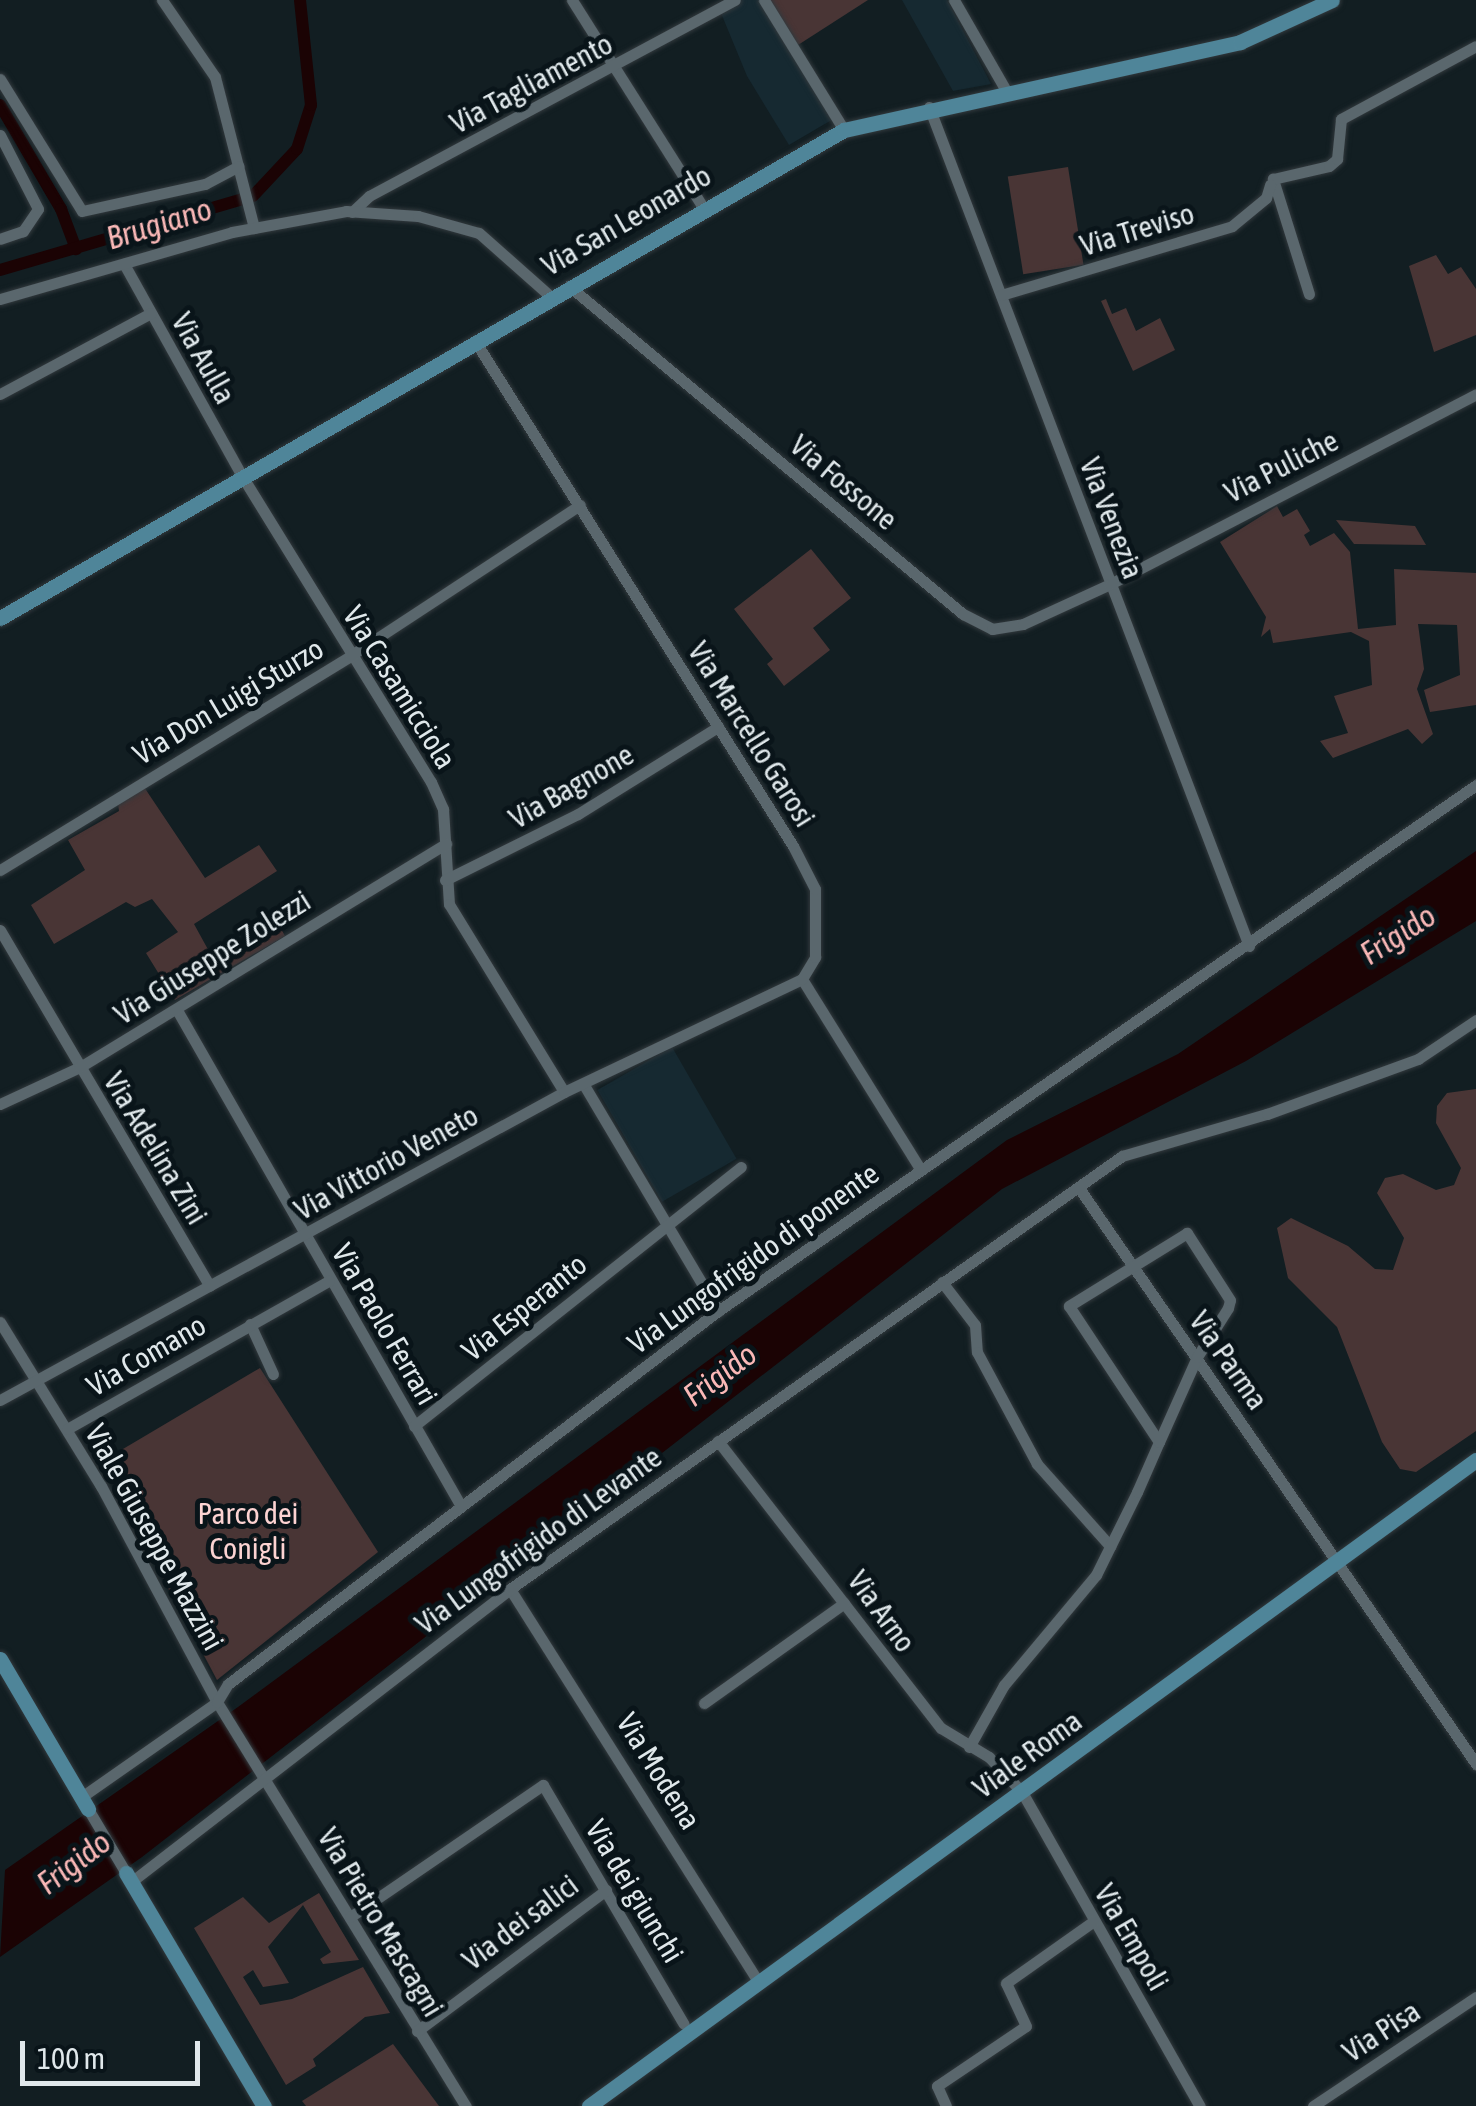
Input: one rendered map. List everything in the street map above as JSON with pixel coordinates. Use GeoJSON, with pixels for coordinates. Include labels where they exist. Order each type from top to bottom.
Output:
{"type":"FeatureCollection","features":[{"type":"Feature","properties":{"kind":"main road","name":"Via San Leonardo"},"geometry":{"type":"LineString","coordinates":[[0,618],[550,296],[844,130],[929,108],[1240,42],[1332,0]]}},
{"type":"Feature","properties":{"kind":"main road","name":"Viale Roma"},"geometry":{"type":"LineString","coordinates":[[589,2106],[612,2093],[1476,1460]]}},
{"type":"Feature","properties":{"kind":"main road"},"geometry":{"type":"LineString","coordinates":[[0,1660],[84,1804]]}},
{"type":"Feature","properties":{"kind":"main road"},"geometry":{"type":"LineString","coordinates":[[129,1877],[264,2106]]}},
{"type":"Feature","properties":{"kind":"main road","name":"Viale Roma"},"geometry":{"type":"LineString","coordinates":[[600,2106],[612,2093]]}},
{"type":"Feature","properties":{"kind":"street"},"geometry":{"type":"LineString","coordinates":[[162,0],[214,77],[253,222]]}},
{"type":"Feature","properties":{"kind":"street"},"geometry":{"type":"LineString","coordinates":[[572,0],[704,208]]}},
{"type":"Feature","properties":{"kind":"street","name":"Via Tagliamento"},"geometry":{"type":"LineString","coordinates":[[352,212],[370,196],[735,0]]}},
{"type":"Feature","properties":{"kind":"street"},"geometry":{"type":"LineString","coordinates":[[764,0],[844,130]]}},
{"type":"Feature","properties":{"kind":"street"},"geometry":{"type":"LineString","coordinates":[[954,0],[1007,92]]}},
{"type":"Feature","properties":{"kind":"street","name":"Via Treviso"},"geometry":{"type":"LineString","coordinates":[[1001,295],[1232,226],[1266,198],[1273,179],[1329,166],[1337,159],[1341,120],[1476,46]]}},
{"type":"Feature","properties":{"kind":"street"},"geometry":{"type":"LineString","coordinates":[[0,79],[82,211],[205,184],[239,166]]}},
{"type":"Feature","properties":{"kind":"street","name":"Via Venezia"},"geometry":{"type":"LineString","coordinates":[[929,108],[1249,946]]}},
{"type":"Feature","properties":{"kind":"street"},"geometry":{"type":"LineString","coordinates":[[0,135],[38,209],[23,231],[0,239]]}},
{"type":"Feature","properties":{"kind":"street"},"geometry":{"type":"LineString","coordinates":[[1270,185],[1309,294]]}},
{"type":"Feature","properties":{"kind":"street"},"geometry":{"type":"LineString","coordinates":[[0,299],[253,222],[352,212],[418,216],[479,234],[550,296]]}},
{"type":"Feature","properties":{"kind":"street","name":"Via Aulla"},"geometry":{"type":"LineString","coordinates":[[124,264],[242,476]]}},
{"type":"Feature","properties":{"kind":"street","name":"Via Fossone"},"geometry":{"type":"LineString","coordinates":[[569,286],[976,624],[1008,629],[1110,584]]}},
{"type":"Feature","properties":{"kind":"street"},"geometry":{"type":"LineString","coordinates":[[0,394],[151,313]]}},
{"type":"Feature","properties":{"kind":"street","name":"Via Marcello Garosi"},"geometry":{"type":"LineString","coordinates":[[475,340],[815,889],[815,957],[802,978]]}},
{"type":"Feature","properties":{"kind":"street","name":"Via Puliche"},"geometry":{"type":"LineString","coordinates":[[1110,584],[1476,394]]}},
{"type":"Feature","properties":{"kind":"street","name":"Via Casamicciola"},"geometry":{"type":"LineString","coordinates":[[242,476],[431,782],[443,809],[449,904],[564,1092]]}},
{"type":"Feature","properties":{"kind":"street","name":"Via Don Luigi Sturzo"},"geometry":{"type":"LineString","coordinates":[[0,870],[350,656],[580,505]]}},
{"type":"Feature","properties":{"kind":"street","name":"Via Bagnone"},"geometry":{"type":"LineString","coordinates":[[445,880],[563,822],[718,727]]}},
{"type":"Feature","properties":{"kind":"street","name":"Via Lungofrigido di ponente"},"geometry":{"type":"LineString","coordinates":[[84,1804],[220,1706],[228,1684],[718,1311],[919,1167],[1249,946],[1476,785]]}},
{"type":"Feature","properties":{"kind":"street","name":"Via Giuseppe Zolezzi"},"geometry":{"type":"LineString","coordinates":[[0,1104],[80,1067],[446,844]]}},
{"type":"Feature","properties":{"kind":"street","name":"Via Adelina Zini"},"geometry":{"type":"LineString","coordinates":[[0,930],[210,1286]]}},
{"type":"Feature","properties":{"kind":"street"},"geometry":{"type":"LineString","coordinates":[[802,978],[919,1167]]}},
{"type":"Feature","properties":{"kind":"street","name":"Via Vittorio Veneto"},"geometry":{"type":"LineString","coordinates":[[0,1400],[564,1092],[802,978]]}},
{"type":"Feature","properties":{"kind":"street","name":"Via Paolo Ferrari"},"geometry":{"type":"LineString","coordinates":[[177,1010],[461,1506]]}},
{"type":"Feature","properties":{"kind":"street","name":"Via Lungofrigido di Levante"},"geometry":{"type":"LineString","coordinates":[[129,1877],[262,1772],[510,1589],[1079,1188],[1153,1142],[1267,1114],[1418,1059],[1476,1020]]}},
{"type":"Feature","properties":{"kind":"street"},"geometry":{"type":"LineString","coordinates":[[584,1084],[718,1311]]}},
{"type":"Feature","properties":{"kind":"street","name":"Via Esperanto"},"geometry":{"type":"LineString","coordinates":[[414,1426],[741,1167]]}},
{"type":"Feature","properties":{"kind":"street","name":"Via Parma"},"geometry":{"type":"LineString","coordinates":[[1079,1188],[1476,1764]]}},
{"type":"Feature","properties":{"kind":"street"},"geometry":{"type":"LineString","coordinates":[[969,1747],[1004,1685],[1078,1602],[1110,1546],[1159,1442],[1197,1356],[1230,1300],[1187,1233],[1075,1297],[1069,1314],[1159,1442]]}},
{"type":"Feature","properties":{"kind":"street","name":"Via Comano"},"geometry":{"type":"LineString","coordinates":[[67,1428],[329,1281]]}},
{"type":"Feature","properties":{"kind":"street"},"geometry":{"type":"LineString","coordinates":[[942,1282],[974,1325],[978,1352],[1037,1464],[1110,1546]]}},
{"type":"Feature","properties":{"kind":"street","name":"Viale Giuseppe Mazzini"},"geometry":{"type":"LineString","coordinates":[[0,1322],[67,1428],[220,1706],[262,1772]]}},
{"type":"Feature","properties":{"kind":"street","name":"Via Comano"},"geometry":{"type":"LineString","coordinates":[[250,1324],[273,1374]]}},
{"type":"Feature","properties":{"kind":"street","name":"Via Arno"},"geometry":{"type":"LineString","coordinates":[[718,1440],[940,1728],[989,1757],[1022,1792]]}},
{"type":"Feature","properties":{"kind":"street","name":"Via Modena"},"geometry":{"type":"LineString","coordinates":[[510,1589],[760,1984]]}},
{"type":"Feature","properties":{"kind":"street"},"geometry":{"type":"LineString","coordinates":[[704,1703],[844,1603]]}},
{"type":"Feature","properties":{"kind":"street","name":"Via Pietro Mascagni"},"geometry":{"type":"LineString","coordinates":[[262,1772],[464,2106]]}},
{"type":"Feature","properties":{"kind":"street","name":"Via dei giunchi"},"geometry":{"type":"LineString","coordinates":[[350,1917],[542,1785],[684,2024]]}},
{"type":"Feature","properties":{"kind":"street","name":"Via Empoli"},"geometry":{"type":"LineString","coordinates":[[1022,1792],[1200,2106]]}},
{"type":"Feature","properties":{"kind":"street"},"geometry":{"type":"LineString","coordinates":[[84,1804],[129,1877]]}},
{"type":"Feature","properties":{"kind":"street","name":"Via dei salici"},"geometry":{"type":"LineString","coordinates":[[417,2031],[606,1890]]}},
{"type":"Feature","properties":{"kind":"street"},"geometry":{"type":"LineString","coordinates":[[946,2106],[938,2086],[1026,2026],[1006,1983],[1094,1921]]}},
{"type":"Feature","properties":{"kind":"street","name":"Via Pisa"},"geometry":{"type":"LineString","coordinates":[[1313,2106],[1476,1996]]}},
{"type":"Feature","properties":{"kind":"shaded area"},"geometry":{"type":"Polygon","coordinates":[[[742,0],[761,0],[835,118],[789,145],[747,76],[721,13],[742,0]]]}},
{"type":"Feature","properties":{"kind":"shaded area"},"geometry":{"type":"Polygon","coordinates":[[[902,0],[947,0],[991,84],[953,91],[902,0]]]}},
{"type":"Feature","properties":{"kind":"shaded area"},"geometry":{"type":"Polygon","coordinates":[[[672,1047],[736,1159],[662,1202],[598,1090],[672,1047]]]}},
{"type":"Feature","properties":{"kind":"green space"},"geometry":{"type":"Polygon","coordinates":[[[769,0],[868,0],[798,45],[769,0]]]}},
{"type":"Feature","properties":{"kind":"green space"},"geometry":{"type":"Polygon","coordinates":[[[1068,167],[1083,265],[1023,274],[1008,177],[1068,167]]]}},
{"type":"Feature","properties":{"kind":"green space"},"geometry":{"type":"Polygon","coordinates":[[[1436,255],[1448,274],[1461,267],[1476,289],[1476,335],[1434,352],[1409,266],[1436,255]]]}},
{"type":"Feature","properties":{"kind":"green space"},"geometry":{"type":"Polygon","coordinates":[[[1106,299],[1112,314],[1126,308],[1136,331],[1160,318],[1175,350],[1133,371],[1101,301],[1106,299]]]}},
{"type":"Feature","properties":{"kind":"green space"},"geometry":{"type":"Polygon","coordinates":[[[1277,506],[1283,517],[1297,509],[1310,531],[1304,535],[1310,546],[1334,533],[1350,552],[1358,629],[1396,625],[1394,569],[1476,573],[1476,705],[1430,712],[1424,690],[1460,675],[1457,625],[1418,624],[1424,669],[1417,689],[1433,734],[1422,744],[1408,729],[1333,758],[1320,741],[1348,733],[1334,696],[1372,685],[1369,641],[1351,632],[1273,643],[1270,629],[1261,637],[1266,617],[1220,542],[1277,506]]]}},
{"type":"Feature","properties":{"kind":"green space"},"geometry":{"type":"Polygon","coordinates":[[[1336,520],[1415,526],[1426,545],[1354,544],[1336,520]]]}},
{"type":"Feature","properties":{"kind":"green space"},"geometry":{"type":"Polygon","coordinates":[[[811,549],[851,598],[813,628],[830,650],[784,686],[767,664],[773,659],[734,609],[811,549]]]}},
{"type":"Feature","properties":{"kind":"green space"},"geometry":{"type":"Polygon","coordinates":[[[144,787],[205,878],[259,845],[277,871],[194,924],[216,964],[279,925],[285,936],[175,1000],[146,953],[178,932],[152,899],[135,907],[126,902],[54,944],[31,905],[85,870],[68,840],[119,811],[118,804],[144,787]]]}},
{"type":"Feature","properties":{"kind":"green space"},"geometry":{"type":"Polygon","coordinates":[[[1476,1089],[1476,1431],[1416,1472],[1400,1469],[1382,1442],[1337,1327],[1288,1278],[1277,1228],[1291,1218],[1348,1246],[1375,1269],[1393,1270],[1404,1238],[1377,1193],[1385,1178],[1403,1174],[1436,1190],[1454,1185],[1461,1168],[1436,1123],[1437,1106],[1447,1093],[1476,1089]]]}},
{"type":"Feature","properties":{"kind":"green space","name":"Parco dei Conigli"},"geometry":{"type":"Polygon","coordinates":[[[260,1368],[378,1552],[217,1680],[101,1462],[260,1368]]]}},
{"type":"Feature","properties":{"kind":"green space"},"geometry":{"type":"Polygon","coordinates":[[[319,1893],[359,1960],[323,1964],[320,1959],[331,1952],[303,1905],[268,1947],[289,1983],[263,1987],[253,1970],[243,1977],[260,2005],[292,1999],[363,1967],[390,2013],[365,2017],[313,2059],[316,2066],[286,2085],[194,1928],[243,1897],[269,1923],[319,1893]]]}},
{"type":"Feature","properties":{"kind":"green space"},"geometry":{"type":"Polygon","coordinates":[[[393,2044],[439,2106],[306,2106],[302,2101],[393,2044]]]}},
{"type":"Feature","properties":{"kind":"water","name":"Frigido"},"geometry":{"type":"Polygon","coordinates":[[[1476,851],[1476,921],[1246,1061],[1002,1189],[142,1857],[0,1957],[5,1870],[238,1707],[1007,1140],[1178,1054],[1476,851]]]}},
{"type":"Feature","properties":{"kind":"waterway","name":"Brugiano"},"geometry":{"type":"LineString","coordinates":[[253,196],[297,149],[311,105],[300,0]]}},
{"type":"Feature","properties":{"kind":"waterway","name":"Brugiano"},"geometry":{"type":"LineString","coordinates":[[0,105],[61,209],[76,249]]}},
{"type":"Feature","properties":{"kind":"waterway","name":"Brugiano"},"geometry":{"type":"LineString","coordinates":[[0,270],[243,199]]}}]}
